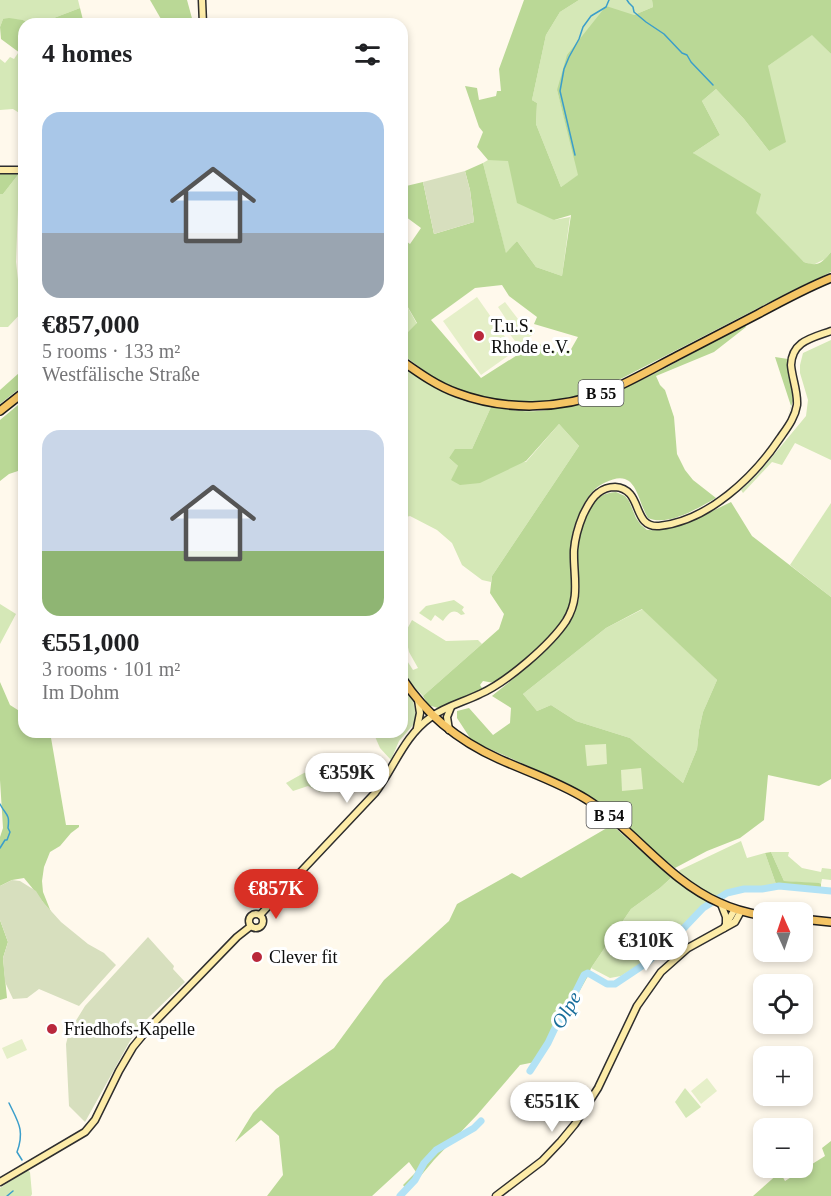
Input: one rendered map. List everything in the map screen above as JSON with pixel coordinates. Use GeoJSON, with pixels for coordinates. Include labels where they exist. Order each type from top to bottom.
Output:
{"type":"FeatureCollection","features":[{"type":"Feature","properties":{"kind":"main road","name":"B 55"},"geometry":{"type":"LineString","coordinates":[[408,365],[438,384],[474,399],[513,406],[535,406],[578,400],[637,377],[831,278]]}},
{"type":"Feature","properties":{"kind":"main road"},"geometry":{"type":"LineString","coordinates":[[0,411],[18,397]]}},
{"type":"Feature","properties":{"kind":"main road","name":"B 54"},"geometry":{"type":"LineString","coordinates":[[408,686],[433,716],[480,750],[571,790],[603,810],[697,891],[721,904],[753,913]]}},
{"type":"Feature","properties":{"kind":"main road"},"geometry":{"type":"LineString","coordinates":[[813,920],[831,922]]}},
{"type":"Feature","properties":{"kind":"street"},"geometry":{"type":"LineString","coordinates":[[201,0],[202,18]]}},
{"type":"Feature","properties":{"kind":"street"},"geometry":{"type":"LineString","coordinates":[[0,170],[18,170]]}},
{"type":"Feature","properties":{"kind":"street"},"geometry":{"type":"LineString","coordinates":[[260,915],[375,793],[405,744],[417,729],[433,716],[482,694],[503,680],[547,643],[565,622],[574,605],[574,550],[577,530],[586,508],[597,494],[612,487],[626,490],[632,496],[642,519],[658,526],[688,518],[725,497],[757,469],[792,420],[797,400],[791,365],[794,350],[803,342],[831,331]]}},
{"type":"Feature","properties":{"kind":"street"},"geometry":{"type":"LineString","coordinates":[[417,729],[420,713],[418,700]]}},
{"type":"Feature","properties":{"kind":"street"},"geometry":{"type":"LineString","coordinates":[[450,730],[447,717],[452,706]]}},
{"type":"Feature","properties":{"kind":"street"},"geometry":{"type":"LineString","coordinates":[[721,904],[726,917],[725,926]]}},
{"type":"Feature","properties":{"kind":"street"},"geometry":{"type":"LineString","coordinates":[[496,1196],[545,1158],[575,1124],[598,1088],[637,1006],[661,972],[688,948],[725,926],[738,910]]}},
{"type":"Feature","properties":{"kind":"street"},"geometry":{"type":"LineString","coordinates":[[250,926],[252,915],[260,915]]}},
{"type":"Feature","properties":{"kind":"street"},"geometry":{"type":"LineString","coordinates":[[250,926],[256,929],[262,926],[264,921],[260,915]]}},
{"type":"Feature","properties":{"kind":"street"},"geometry":{"type":"LineString","coordinates":[[0,1182],[85,1132],[95,1120],[133,1047],[250,926]]}},
{"type":"Feature","properties":{"kind":"green space"},"geometry":{"type":"Polygon","coordinates":[[[0,0],[78,0],[80,8],[54,18],[3,19],[0,27],[0,0]]]}},
{"type":"Feature","properties":{"kind":"green space"},"geometry":{"type":"Polygon","coordinates":[[[150,0],[187,0],[192,18],[160,18],[150,0]]]}},
{"type":"Feature","properties":{"kind":"green space"},"geometry":{"type":"Polygon","coordinates":[[[524,0],[579,0],[560,12],[546,35],[532,100],[537,103],[536,124],[561,187],[578,175],[557,90],[567,55],[606,6],[634,15],[653,7],[652,0],[831,0],[831,54],[812,35],[768,66],[786,142],[769,151],[716,89],[702,101],[720,135],[693,153],[761,194],[756,213],[804,262],[819,263],[831,252],[831,272],[603,388],[584,394],[548,401],[512,402],[476,395],[435,378],[408,358],[408,332],[417,323],[408,307],[408,242],[410,244],[421,228],[408,218],[408,186],[423,182],[434,234],[474,222],[465,171],[483,163],[506,253],[517,241],[536,267],[562,276],[571,215],[554,220],[517,203],[508,161],[488,160],[477,147],[483,132],[479,127],[465,86],[477,88],[479,100],[496,96],[497,91],[501,91],[499,69],[524,0]],[[502,285],[475,288],[431,320],[481,378],[522,352],[534,353],[539,344],[557,352],[570,351],[578,337],[534,324],[537,317],[509,296],[502,285]]]}},
{"type":"Feature","properties":{"kind":"green space"},"geometry":{"type":"Polygon","coordinates":[[[579,0],[652,0],[653,7],[634,15],[557,90],[579,175],[561,187],[536,124],[537,103],[532,100],[546,35],[560,12],[579,0]]]}},
{"type":"Feature","properties":{"kind":"green space"},"geometry":{"type":"Polygon","coordinates":[[[80,8],[82,18],[54,18],[80,8]]]}},
{"type":"Feature","properties":{"kind":"green space"},"geometry":{"type":"Polygon","coordinates":[[[3,19],[18,19],[18,52],[1,39],[0,27],[3,19]]]}},
{"type":"Feature","properties":{"kind":"green space"},"geometry":{"type":"Polygon","coordinates":[[[812,34],[831,54],[831,252],[825,259],[813,265],[804,262],[693,153],[720,135],[702,101],[716,89],[769,151],[768,66],[812,34]]]}},
{"type":"Feature","properties":{"kind":"green space"},"geometry":{"type":"Polygon","coordinates":[[[18,53],[18,112],[13,109],[0,110],[0,59],[5,63],[10,57],[14,59],[18,53]]]}},
{"type":"Feature","properties":{"kind":"green space"},"geometry":{"type":"Polygon","coordinates":[[[488,160],[508,160],[554,220],[570,217],[562,276],[536,267],[517,241],[506,254],[483,163],[488,160]]]}},
{"type":"Feature","properties":{"kind":"green space"},"geometry":{"type":"Polygon","coordinates":[[[18,171],[18,175],[3,194],[0,194],[0,173],[18,171]]]}},
{"type":"Feature","properties":{"kind":"green space"},"geometry":{"type":"Polygon","coordinates":[[[465,171],[474,222],[434,234],[423,182],[465,171]]]}},
{"type":"Feature","properties":{"kind":"green space"},"geometry":{"type":"Polygon","coordinates":[[[18,175],[16,262],[18,316],[8,327],[0,327],[0,194],[3,194],[18,175]]]}},
{"type":"Feature","properties":{"kind":"green space","name":"T.u.S. Rhode e.V."},"geometry":{"type":"Polygon","coordinates":[[[477,297],[515,351],[481,375],[443,321],[477,297]]]}},
{"type":"Feature","properties":{"kind":"green space"},"geometry":{"type":"Polygon","coordinates":[[[505,302],[518,319],[522,317],[535,333],[518,345],[506,329],[510,325],[498,307],[505,302]]]}},
{"type":"Feature","properties":{"kind":"green space"},"geometry":{"type":"Polygon","coordinates":[[[408,308],[417,324],[408,332],[408,308]]]}},
{"type":"Feature","properties":{"kind":"green space"},"geometry":{"type":"Polygon","coordinates":[[[744,324],[746,327],[714,352],[656,376],[665,390],[674,417],[677,454],[693,480],[716,498],[683,515],[656,520],[648,518],[638,494],[629,481],[623,478],[615,479],[597,487],[585,502],[575,525],[570,552],[571,600],[560,624],[534,652],[494,683],[483,681],[480,691],[438,708],[428,705],[423,696],[499,629],[504,614],[490,593],[492,576],[579,446],[559,424],[526,461],[480,483],[460,485],[451,480],[458,466],[449,458],[455,449],[472,449],[491,407],[537,411],[564,408],[591,400],[644,379],[744,324]]]}},
{"type":"Feature","properties":{"kind":"green space"},"geometry":{"type":"Polygon","coordinates":[[[831,340],[831,460],[795,443],[782,465],[772,462],[743,493],[741,490],[757,475],[806,416],[808,400],[800,373],[803,353],[831,340]]]}},
{"type":"Feature","properties":{"kind":"green space"},"geometry":{"type":"Polygon","coordinates":[[[775,357],[788,359],[793,401],[788,416],[791,406],[775,357]]]}},
{"type":"Feature","properties":{"kind":"green space"},"geometry":{"type":"Polygon","coordinates":[[[408,370],[454,396],[491,407],[472,449],[449,458],[458,466],[526,462],[559,424],[579,446],[492,576],[491,582],[482,580],[462,565],[452,543],[437,530],[408,516],[408,370]]]}},
{"type":"Feature","properties":{"kind":"green space"},"geometry":{"type":"Polygon","coordinates":[[[18,374],[18,390],[0,404],[0,390],[18,374]]]}},
{"type":"Feature","properties":{"kind":"green space"},"geometry":{"type":"Polygon","coordinates":[[[18,405],[18,471],[0,481],[0,420],[18,405]]]}},
{"type":"Feature","properties":{"kind":"green space"},"geometry":{"type":"Polygon","coordinates":[[[616,492],[625,496],[636,518],[647,530],[680,525],[731,502],[752,536],[831,597],[831,779],[819,786],[768,775],[764,820],[740,838],[707,851],[675,868],[613,812],[566,783],[472,741],[457,718],[457,711],[469,708],[493,735],[510,723],[511,708],[492,696],[550,646],[569,623],[578,604],[579,596],[577,552],[579,535],[587,513],[595,501],[601,496],[616,492]],[[642,609],[606,628],[523,694],[537,711],[551,705],[576,721],[630,738],[683,783],[697,749],[703,712],[717,680],[642,609]]]}},
{"type":"Feature","properties":{"kind":"green space"},"geometry":{"type":"Polygon","coordinates":[[[831,503],[831,597],[790,565],[831,503]]]}},
{"type":"Feature","properties":{"kind":"green space"},"geometry":{"type":"Polygon","coordinates":[[[454,600],[464,607],[462,610],[465,614],[453,612],[443,621],[435,615],[431,621],[419,613],[426,606],[454,600]]]}},
{"type":"Feature","properties":{"kind":"green space"},"geometry":{"type":"Polygon","coordinates":[[[0,604],[16,614],[0,644],[0,604]]]}},
{"type":"Feature","properties":{"kind":"green space"},"geometry":{"type":"Polygon","coordinates":[[[643,609],[717,680],[703,712],[697,749],[683,783],[630,738],[576,721],[551,705],[537,711],[523,694],[606,628],[643,609]]]}},
{"type":"Feature","properties":{"kind":"green space"},"geometry":{"type":"Polygon","coordinates":[[[412,620],[446,641],[478,640],[482,644],[423,696],[408,681],[408,662],[413,670],[418,668],[409,652],[408,627],[412,620]]]}},
{"type":"Feature","properties":{"kind":"green space"},"geometry":{"type":"Polygon","coordinates":[[[0,682],[10,705],[18,710],[18,738],[51,738],[66,825],[79,825],[60,846],[50,852],[44,867],[43,892],[51,912],[24,878],[12,880],[0,886],[0,837],[3,828],[0,780],[0,682]]]}},
{"type":"Feature","properties":{"kind":"green space"},"geometry":{"type":"Polygon","coordinates":[[[408,694],[413,701],[417,718],[408,731],[408,694]]]}},
{"type":"Feature","properties":{"kind":"green space"},"geometry":{"type":"Polygon","coordinates":[[[376,738],[402,738],[391,760],[380,748],[376,738]]]}},
{"type":"Feature","properties":{"kind":"green space"},"geometry":{"type":"Polygon","coordinates":[[[606,744],[607,764],[587,766],[585,745],[606,744]]]}},
{"type":"Feature","properties":{"kind":"green space"},"geometry":{"type":"Polygon","coordinates":[[[326,766],[331,770],[331,776],[320,792],[308,786],[293,791],[286,783],[311,770],[326,766]]]}},
{"type":"Feature","properties":{"kind":"green space"},"geometry":{"type":"Polygon","coordinates":[[[641,768],[643,789],[622,791],[621,770],[641,768]]]}},
{"type":"Feature","properties":{"kind":"green space"},"geometry":{"type":"Polygon","coordinates":[[[612,825],[671,878],[631,909],[591,968],[540,1061],[520,1065],[408,1191],[403,1185],[416,1172],[409,1162],[372,1196],[267,1196],[283,1175],[279,1136],[261,1120],[235,1142],[253,1113],[276,1089],[334,1048],[384,980],[449,921],[457,904],[512,873],[521,878],[612,825]]]}},
{"type":"Feature","properties":{"kind":"green space"},"geometry":{"type":"Polygon","coordinates":[[[741,841],[747,858],[765,853],[776,884],[726,891],[703,906],[683,927],[664,940],[658,950],[648,959],[621,976],[610,978],[591,968],[631,909],[680,870],[741,841]]]}},
{"type":"Feature","properties":{"kind":"green space"},"geometry":{"type":"Polygon","coordinates":[[[771,852],[789,852],[788,856],[802,868],[821,872],[822,868],[831,869],[831,880],[822,879],[821,884],[784,881],[771,852]]]}},
{"type":"Feature","properties":{"kind":"green space"},"geometry":{"type":"Polygon","coordinates":[[[771,852],[784,881],[819,883],[821,889],[776,884],[765,853],[771,852]]]}},
{"type":"Feature","properties":{"kind":"green space"},"geometry":{"type":"Polygon","coordinates":[[[12,880],[20,881],[36,891],[61,922],[88,944],[104,953],[116,965],[79,1006],[39,989],[27,998],[13,999],[5,982],[3,958],[8,942],[0,920],[0,886],[12,880]]]}},
{"type":"Feature","properties":{"kind":"green space"},"geometry":{"type":"Polygon","coordinates":[[[0,920],[8,942],[3,958],[7,998],[0,1000],[0,920]]]}},
{"type":"Feature","properties":{"kind":"green space"},"geometry":{"type":"Polygon","coordinates":[[[148,937],[185,982],[145,1021],[130,1041],[85,1122],[69,1106],[66,1044],[69,1032],[85,1006],[148,937]]]}},
{"type":"Feature","properties":{"kind":"green space"},"geometry":{"type":"Polygon","coordinates":[[[22,1039],[27,1050],[7,1059],[2,1048],[22,1039]]]}},
{"type":"Feature","properties":{"kind":"green space"},"geometry":{"type":"Polygon","coordinates":[[[707,1078],[717,1091],[701,1104],[691,1091],[707,1078]]]}},
{"type":"Feature","properties":{"kind":"green space"},"geometry":{"type":"Polygon","coordinates":[[[685,1088],[701,1107],[686,1118],[675,1102],[685,1088]]]}},
{"type":"Feature","properties":{"kind":"green space"},"geometry":{"type":"Polygon","coordinates":[[[831,1141],[831,1196],[753,1196],[773,1178],[783,1178],[785,1181],[790,1178],[813,1178],[813,1164],[825,1156],[822,1148],[831,1141]]]}},
{"type":"Feature","properties":{"kind":"green space"},"geometry":{"type":"Polygon","coordinates":[[[27,1170],[30,1172],[31,1196],[0,1196],[0,1188],[27,1170]]]}},
{"type":"Feature","properties":{"kind":"waterway"},"geometry":{"type":"LineString","coordinates":[[575,155],[560,91],[564,69],[583,27],[591,16],[606,7],[609,0]]}},
{"type":"Feature","properties":{"kind":"waterway"},"geometry":{"type":"LineString","coordinates":[[627,0],[634,12],[664,34],[682,53],[687,55],[713,85]]}},
{"type":"Feature","properties":{"kind":"waterway"},"geometry":{"type":"LineString","coordinates":[[0,804],[8,817],[10,832],[0,848]]}},
{"type":"Feature","properties":{"kind":"waterway","name":"Olpe"},"geometry":{"type":"LineString","coordinates":[[530,1071],[548,1043],[584,975],[588,973],[607,984],[615,984],[648,962],[670,937],[683,929],[703,908],[727,893],[779,886],[831,891]]}},
{"type":"Feature","properties":{"kind":"waterway"},"geometry":{"type":"LineString","coordinates":[[9,1103],[19,1126],[20,1138],[17,1152],[22,1160]]}},
{"type":"Feature","properties":{"kind":"waterway","name":"Olpe"},"geometry":{"type":"LineString","coordinates":[[400,1196],[415,1180],[424,1163],[436,1150],[474,1128],[481,1121]]}},
{"type":"Feature","properties":{"kind":"waterway"},"geometry":{"type":"LineString","coordinates":[[7,1196],[13,1191]]}},
{"type":"Feature","properties":{"kind":"place","name":"T.u.S. Rhode e.V."},"geometry":{"type":"Point","coordinates":[479,336]}},
{"type":"Feature","properties":{"kind":"place","name":"Clever fit"},"geometry":{"type":"Point","coordinates":[257,957]}},
{"type":"Feature","properties":{"kind":"place","name":"Friedhofs-Kapelle"},"geometry":{"type":"Point","coordinates":[52,1029]}}]}
